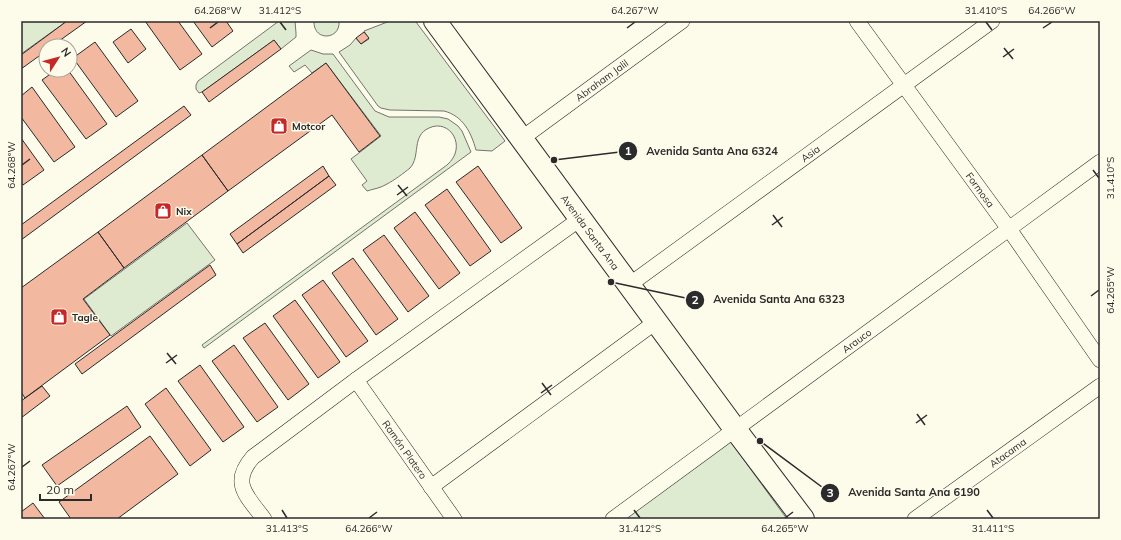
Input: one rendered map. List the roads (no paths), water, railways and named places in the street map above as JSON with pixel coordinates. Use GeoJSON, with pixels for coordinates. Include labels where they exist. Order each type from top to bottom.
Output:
{"type":"FeatureCollection","features":[{"type":"Feature","properties":{"kind":"main road","name":"Avenida Santa Ana"},"geometry":{"type":"LineString","coordinates":[[435,21],[735,429],[803,519]]}},
{"type":"Feature","properties":{"kind":"street","name":"Abraham Jalil"},"geometry":{"type":"LineString","coordinates":[[521,139],[682,21]]}},
{"type":"Feature","properties":{"kind":"street","name":"Formosa"},"geometry":{"type":"LineString","coordinates":[[857,21],[1009,229],[1100,360]]}},
{"type":"Feature","properties":{"kind":"street","name":"Asia"},"geometry":{"type":"LineString","coordinates":[[630,285],[992,21]]}},
{"type":"Feature","properties":{"kind":"street","name":"Arauco"},"geometry":{"type":"LineString","coordinates":[[613,519],[1100,162]]}},
{"type":"Feature","properties":{"kind":"street"},"geometry":{"type":"LineString","coordinates":[[264,519],[244,492],[241,480],[246,466],[253,457],[356,380],[580,219]]}},
{"type":"Feature","properties":{"kind":"street"},"geometry":{"type":"LineString","coordinates":[[431,487],[657,321]]}},
{"type":"Feature","properties":{"kind":"street","name":"Ramón Platero"},"geometry":{"type":"LineString","coordinates":[[356,380],[454,519]]}},
{"type":"Feature","properties":{"kind":"street","name":"Atacama"},"geometry":{"type":"LineString","coordinates":[[915,519],[1100,386]]}},
{"type":"Feature","properties":{"kind":"place","name":"Motcor"},"geometry":{"type":"Point","coordinates":[279,126]}},
{"type":"Feature","properties":{"kind":"place","name":"Avenida Santa Ana 6324"},"geometry":{"type":"Point","coordinates":[554,160]}},
{"type":"Feature","properties":{"kind":"place","name":"Nix"},"geometry":{"type":"Point","coordinates":[163,211]}},
{"type":"Feature","properties":{"kind":"place","name":"Avenida Santa Ana 6323"},"geometry":{"type":"Point","coordinates":[611,282]}},
{"type":"Feature","properties":{"kind":"place","name":"Tagle"},"geometry":{"type":"Point","coordinates":[59,317]}},
{"type":"Feature","properties":{"kind":"place","name":"Avenida Santa Ana 6190"},"geometry":{"type":"Point","coordinates":[760,441]}}]}
